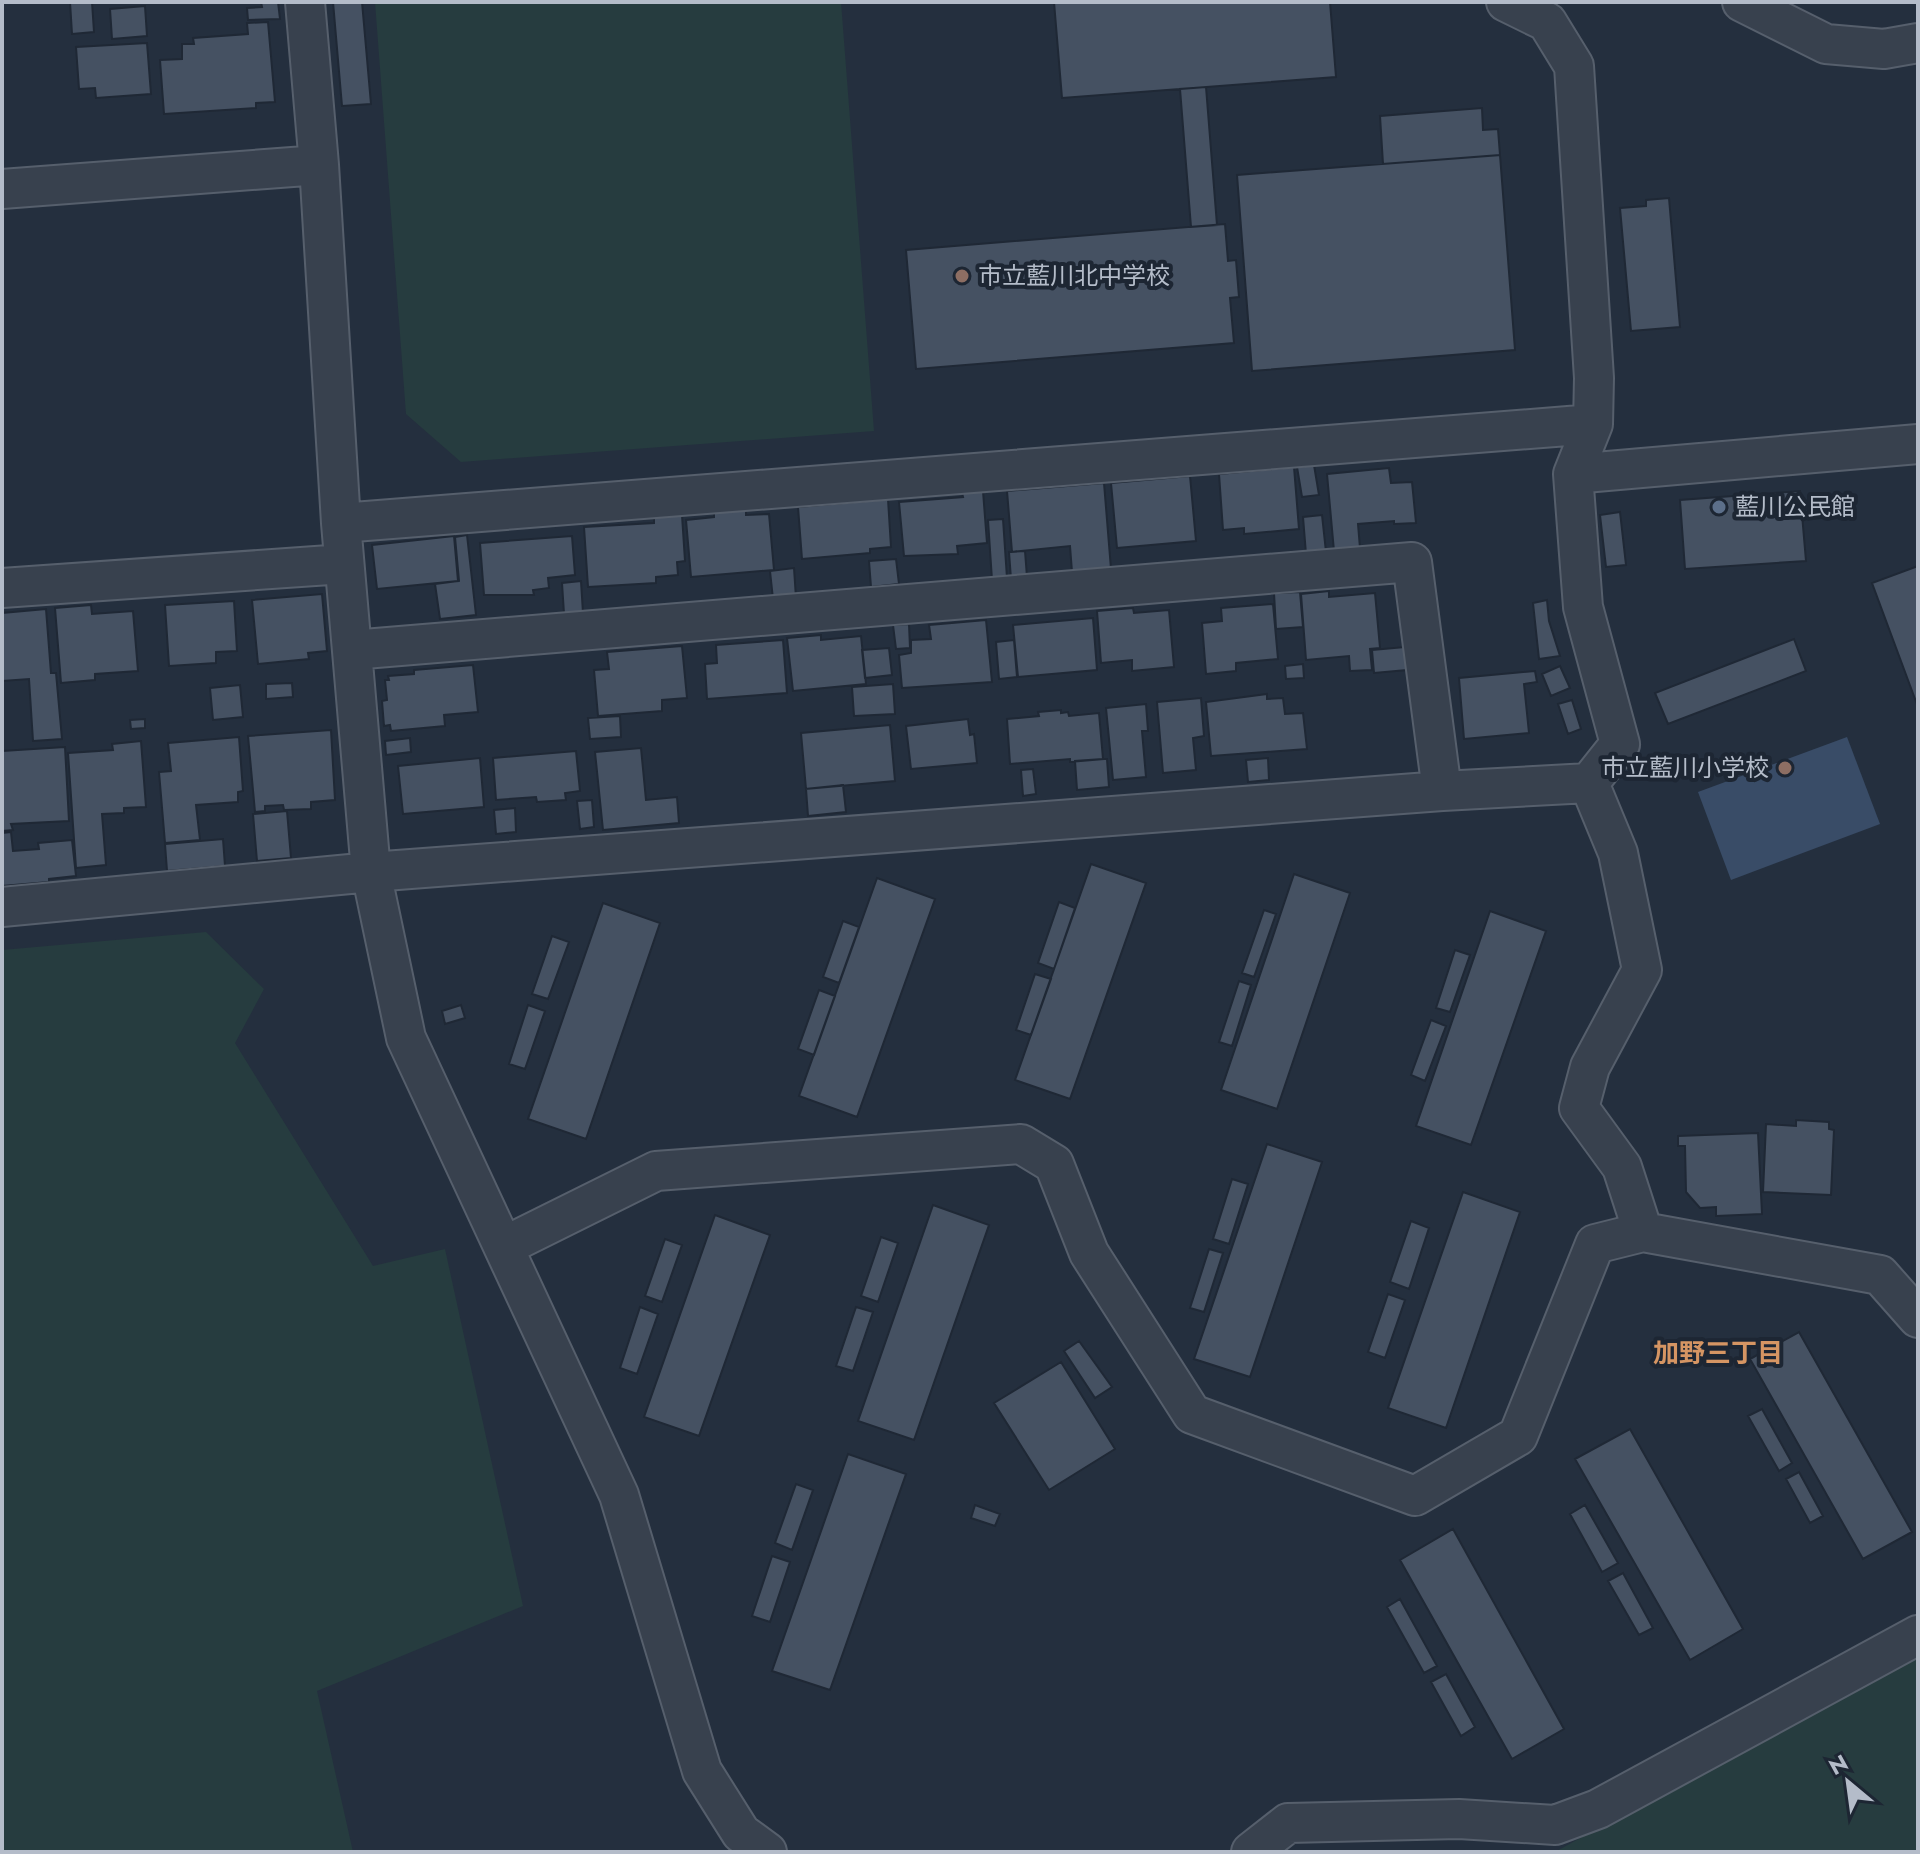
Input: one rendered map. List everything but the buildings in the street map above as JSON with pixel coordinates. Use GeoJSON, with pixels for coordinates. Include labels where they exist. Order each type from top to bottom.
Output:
{"type":"FeatureCollection","features":[{"type":"Feature","properties":{"kind":"street"},"geometry":{"type":"LineString","coordinates":[[305,2],[319,165],[344,564],[371,872],[406,1038],[619,1495],[702,1771],[741,1833],[767,1852]]}},
{"type":"Feature","properties":{"kind":"street"},"geometry":{"type":"LineString","coordinates":[[2,907],[371,872],[1442,791],[1589,783],[1620,744],[1583,607],[1573,474],[1593,424],[1594,378],[1574,66],[1557,12],[1506,2]]}},
{"type":"Feature","properties":{"kind":"street"},"geometry":{"type":"LineString","coordinates":[[1742,2],[1826,44],[1884,49],[1918,43]]}},
{"type":"Feature","properties":{"kind":"street"},"geometry":{"type":"LineString","coordinates":[[2,189],[319,165]]}},
{"type":"Feature","properties":{"kind":"street"},"geometry":{"type":"LineString","coordinates":[[341,523],[1593,424]]}},
{"type":"Feature","properties":{"kind":"street"},"geometry":{"type":"LineString","coordinates":[[1573,474],[1918,444]]}},
{"type":"Feature","properties":{"kind":"street"},"geometry":{"type":"LineString","coordinates":[[352,650],[1412,562],[1442,791]]}},
{"type":"Feature","properties":{"kind":"street"},"geometry":{"type":"LineString","coordinates":[[2,588],[344,564]]}},
{"type":"Feature","properties":{"kind":"street"},"geometry":{"type":"LineString","coordinates":[[1589,783],[1618,853],[1642,970],[1590,1067],[1579,1108],[1622,1167],[1643,1232]]}},
{"type":"Feature","properties":{"kind":"street"},"geometry":{"type":"LineString","coordinates":[[505,1246],[656,1171],[1021,1144],[1054,1164],[1089,1253],[1192,1414],[1415,1496],[1518,1436],[1595,1244],[1643,1232],[1880,1275],[1918,1318]]}},
{"type":"Feature","properties":{"kind":"street"},"geometry":{"type":"LineString","coordinates":[[1251,1852],[1288,1823],[1459,1819],[1555,1825],[1598,1809],[1918,1635]]}},
{"type":"Feature","properties":{"kind":"green space"},"geometry":{"type":"Polygon","coordinates":[[[375,2],[841,2],[874,431],[461,462],[406,414],[375,2]]]}},
{"type":"Feature","properties":{"kind":"green space"},"geometry":{"type":"Polygon","coordinates":[[[206,932],[264,989],[235,1043],[373,1266],[445,1249],[523,1606],[317,1691],[353,1852],[2,1852],[2,950],[206,932]]]}},
{"type":"Feature","properties":{"kind":"green space"},"geometry":{"type":"Polygon","coordinates":[[[1918,1651],[1918,1852],[1555,1852],[1918,1651]]]}},
{"type":"Feature","properties":{"kind":"water"},"geometry":{"type":"Polygon","coordinates":[[[1847,737],[1880,824],[1731,880],[1698,792],[1847,737]]]}},
{"type":"Feature","properties":{"kind":"place","name":"市立藍川北中学校"},"geometry":{"type":"Point","coordinates":[962,276]}},
{"type":"Feature","properties":{"kind":"place","name":"藍川公民館"},"geometry":{"type":"Point","coordinates":[1719,507]}},
{"type":"Feature","properties":{"kind":"place","name":"市立藍川小学校"},"geometry":{"type":"Point","coordinates":[1785,768]}},
{"type":"Feature","properties":{"kind":"district","name":"加野三丁目"},"geometry":{"type":"Point","coordinates":[1718,1353]}}]}
